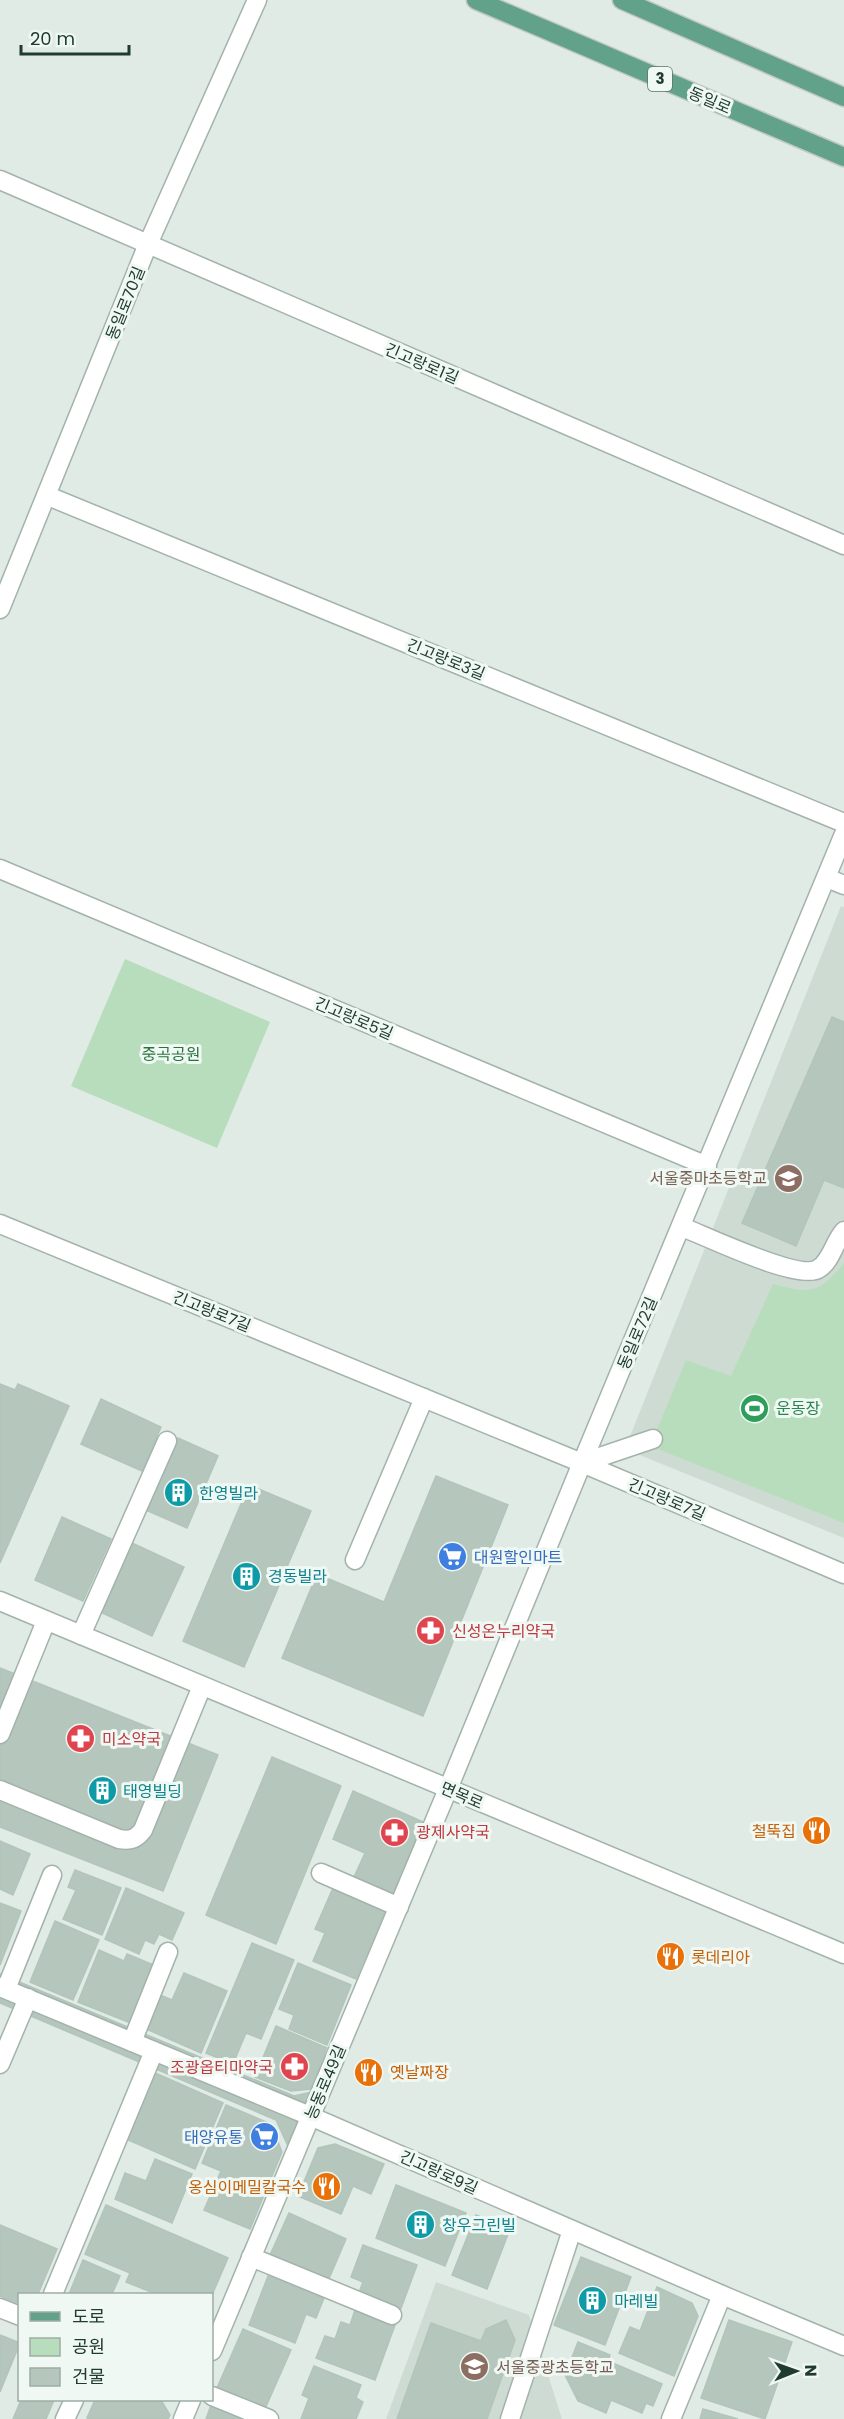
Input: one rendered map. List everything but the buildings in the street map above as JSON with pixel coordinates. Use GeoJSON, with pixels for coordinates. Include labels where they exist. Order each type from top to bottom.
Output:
{"type":"FeatureCollection","features":[{"type":"Feature","properties":{"kind":"main road","name":"동일로"},"geometry":{"type":"LineString","coordinates":[[477,0],[844,157]]}},
{"type":"Feature","properties":{"kind":"main road"},"geometry":{"type":"LineString","coordinates":[[622,0],[844,97]]}},
{"type":"Feature","properties":{"kind":"street","name":"동일로70길"},"geometry":{"type":"LineString","coordinates":[[0,609],[48,496],[148,244],[257,0]]}},
{"type":"Feature","properties":{"kind":"street","name":"긴고랑로1길"},"geometry":{"type":"LineString","coordinates":[[0,180],[844,545]]}},
{"type":"Feature","properties":{"kind":"street","name":"긴고랑로3길"},"geometry":{"type":"LineString","coordinates":[[48,496],[844,823]]}},
{"type":"Feature","properties":{"kind":"street","name":"동일로72길"},"geometry":{"type":"LineString","coordinates":[[448,1789],[707,1166],[836,881],[844,834]]}},
{"type":"Feature","properties":{"kind":"street","name":"긴고랑로5길"},"geometry":{"type":"LineString","coordinates":[[0,869],[707,1166]]}},
{"type":"Feature","properties":{"kind":"street","name":"긴고랑로7길"},"geometry":{"type":"LineString","coordinates":[[0,1224],[582,1463],[844,1574]]}},
{"type":"Feature","properties":{"kind":"street"},"geometry":{"type":"LineString","coordinates":[[682,1227],[785,1268],[808,1273],[818,1270],[825,1264],[844,1231]]}},
{"type":"Feature","properties":{"kind":"street"},"geometry":{"type":"LineString","coordinates":[[356,1560],[424,1398]]}},
{"type":"Feature","properties":{"kind":"street"},"geometry":{"type":"LineString","coordinates":[[582,1463],[653,1439]]}},
{"type":"Feature","properties":{"kind":"street"},"geometry":{"type":"LineString","coordinates":[[81,1635],[167,1441]]}},
{"type":"Feature","properties":{"kind":"street","name":"면목로"},"geometry":{"type":"LineString","coordinates":[[0,1601],[844,1954]]}},
{"type":"Feature","properties":{"kind":"street"},"geometry":{"type":"LineString","coordinates":[[0,1734],[46,1621]]}},
{"type":"Feature","properties":{"kind":"street"},"geometry":{"type":"LineString","coordinates":[[0,1790],[119,1839],[137,1838],[143,1830],[202,1686]]}},
{"type":"Feature","properties":{"kind":"street","name":"능동로49길"},"geometry":{"type":"LineString","coordinates":[[213,2349],[448,1789]]}},
{"type":"Feature","properties":{"kind":"street"},"geometry":{"type":"LineString","coordinates":[[321,1873],[399,1907]]}},
{"type":"Feature","properties":{"kind":"street","name":"긴고랑로9길"},"geometry":{"type":"LineString","coordinates":[[52,1875],[3,1988],[310,2116],[844,2346]]}},
{"type":"Feature","properties":{"kind":"street"},"geometry":{"type":"LineString","coordinates":[[132,2042],[168,1952]]}},
{"type":"Feature","properties":{"kind":"street"},"geometry":{"type":"LineString","coordinates":[[0,2064],[28,1998]]}},
{"type":"Feature","properties":{"kind":"street"},"geometry":{"type":"LineString","coordinates":[[54,2293],[154,2050]]}},
{"type":"Feature","properties":{"kind":"street"},"geometry":{"type":"LineString","coordinates":[[510,2419],[572,2230]]}},
{"type":"Feature","properties":{"kind":"street"},"geometry":{"type":"LineString","coordinates":[[251,2257],[392,2314]]}},
{"type":"Feature","properties":{"kind":"street"},"geometry":{"type":"LineString","coordinates":[[671,2419],[722,2295]]}},
{"type":"Feature","properties":{"kind":"street"},"geometry":{"type":"LineString","coordinates":[[0,2308],[18,2315]]}},
{"type":"Feature","properties":{"kind":"street"},"geometry":{"type":"LineString","coordinates":[[213,2396],[269,2419]]}},
{"type":"Feature","properties":{"kind":"street"},"geometry":{"type":"LineString","coordinates":[[65,2419],[74,2401]]}},
{"type":"Feature","properties":{"kind":"street"},"geometry":{"type":"LineString","coordinates":[[183,2419],[191,2401]]}},
{"type":"Feature","properties":{"kind":"shaded area","name":"서울중마초등학교"},"geometry":{"type":"Polygon","coordinates":[[[841,906],[844,907],[844,1538],[625,1449],[841,906]]]}},
{"type":"Feature","properties":{"kind":"shaded area","name":"서울중광초등학교"},"geometry":{"type":"Polygon","coordinates":[[[436,2282],[529,2315],[562,2419],[386,2419],[436,2282]]]}},
{"type":"Feature","properties":{"kind":"green space","name":"중곡공원"},"geometry":{"type":"Polygon","coordinates":[[[125,959],[270,1022],[217,1148],[71,1086],[125,959]]]}},
{"type":"Feature","properties":{"kind":"green space","name":"운동장"},"geometry":{"type":"Polygon","coordinates":[[[844,1263],[844,1523],[650,1446],[686,1360],[731,1376],[773,1284],[796,1289],[813,1289],[828,1281],[844,1263]]]}},
{"type":"Feature","properties":{"kind":"place","name":"서울중마초등학교"},"geometry":{"type":"Point","coordinates":[788,1178]}},
{"type":"Feature","properties":{"kind":"place","name":"운동장"},"geometry":{"type":"Point","coordinates":[755,1408]}},
{"type":"Feature","properties":{"kind":"place","name":"한영빌라"},"geometry":{"type":"Point","coordinates":[178,1493]}},
{"type":"Feature","properties":{"kind":"place","name":"대원할인마트"},"geometry":{"type":"Point","coordinates":[453,1557]}},
{"type":"Feature","properties":{"kind":"place","name":"경동빌라"},"geometry":{"type":"Point","coordinates":[247,1576]}},
{"type":"Feature","properties":{"kind":"place","name":"신성온누리약국"},"geometry":{"type":"Point","coordinates":[431,1631]}},
{"type":"Feature","properties":{"kind":"place","name":"미소약국"},"geometry":{"type":"Point","coordinates":[81,1739]}},
{"type":"Feature","properties":{"kind":"place","name":"태영빌딩"},"geometry":{"type":"Point","coordinates":[102,1791]}},
{"type":"Feature","properties":{"kind":"place","name":"철뚝집"},"geometry":{"type":"Point","coordinates":[817,1831]}},
{"type":"Feature","properties":{"kind":"place","name":"광제사약국"},"geometry":{"type":"Point","coordinates":[395,1832]}},
{"type":"Feature","properties":{"kind":"place","name":"롯데리아"},"geometry":{"type":"Point","coordinates":[670,1957]}},
{"type":"Feature","properties":{"kind":"place","name":"조광옵티마약국"},"geometry":{"type":"Point","coordinates":[294,2067]}},
{"type":"Feature","properties":{"kind":"place","name":"옛날짜장"},"geometry":{"type":"Point","coordinates":[369,2072]}},
{"type":"Feature","properties":{"kind":"place","name":"태양유통"},"geometry":{"type":"Point","coordinates":[264,2137]}},
{"type":"Feature","properties":{"kind":"place","name":"옹심이메밀칼국수"},"geometry":{"type":"Point","coordinates":[327,2187]}},
{"type":"Feature","properties":{"kind":"place","name":"창우그린빌"},"geometry":{"type":"Point","coordinates":[421,2225]}},
{"type":"Feature","properties":{"kind":"place","name":"마레빌"},"geometry":{"type":"Point","coordinates":[593,2301]}},
{"type":"Feature","properties":{"kind":"place","name":"서울중광초등학교"},"geometry":{"type":"Point","coordinates":[475,2367]}}]}
